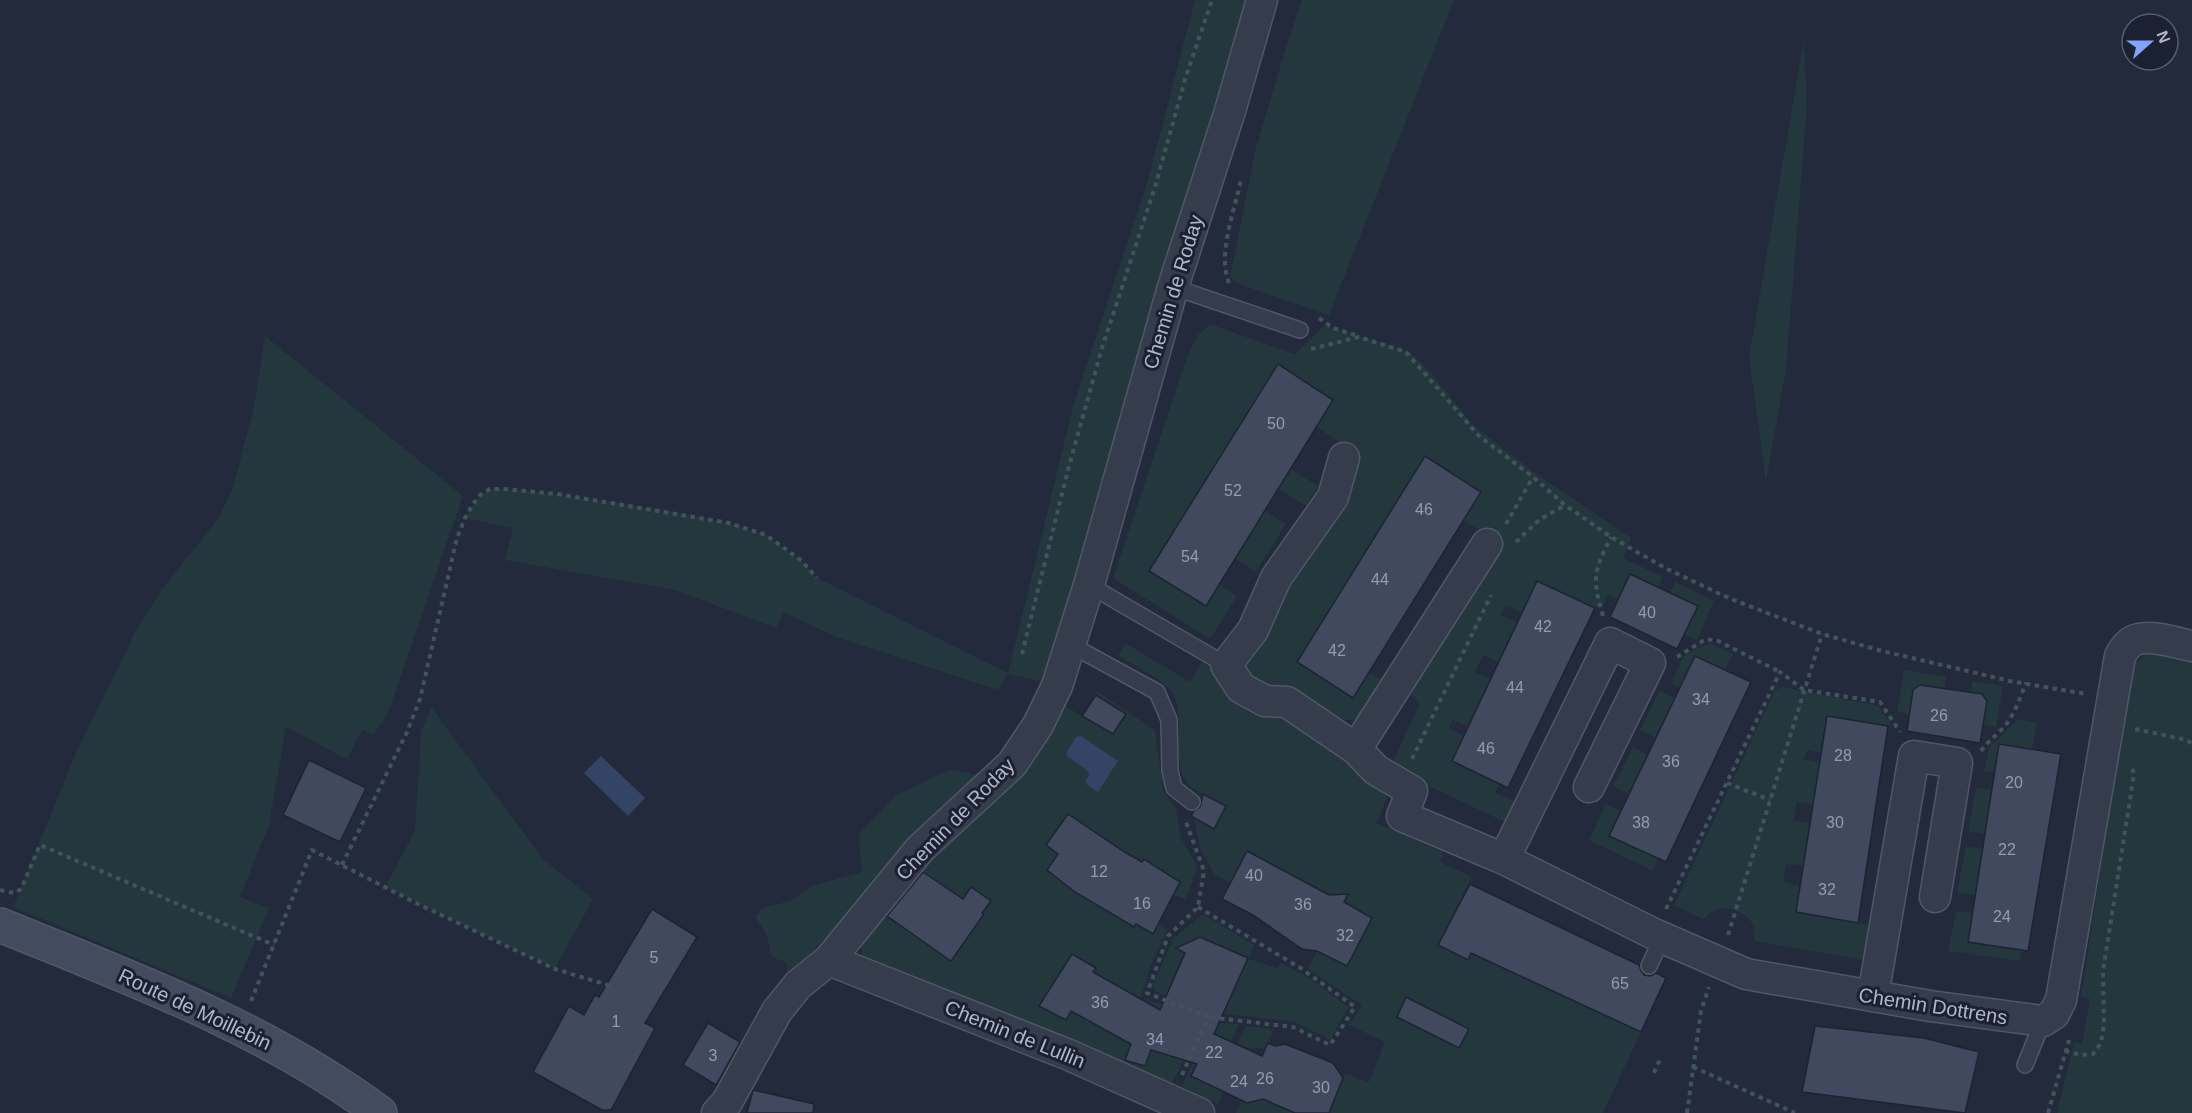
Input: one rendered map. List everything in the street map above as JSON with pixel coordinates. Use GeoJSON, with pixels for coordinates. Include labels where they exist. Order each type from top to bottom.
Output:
{"type":"FeatureCollection","features":[{"type":"Feature","properties":{"kind":"street","name":"Chemin de Roday"},"geometry":{"type":"LineString","coordinates":[[717,1113],[727,1102],[777,1011],[798,985],[829,960],[920,849],[1012,764],[1038,725],[1057,686],[1089,585],[1173,287],[1230,111],[1262,0]]}},
{"type":"Feature","properties":{"kind":"street"},"geometry":{"type":"LineString","coordinates":[[1344,458],[1333,497],[1276,578],[1253,630],[1227,665],[1241,688],[1265,700],[1287,702],[1356,749],[1376,770],[1401,783]]}},
{"type":"Feature","properties":{"kind":"street"},"geometry":{"type":"LineString","coordinates":[[1356,749],[1500,547]]}},
{"type":"Feature","properties":{"kind":"street"},"geometry":{"type":"LineString","coordinates":[[2043,1021],[2054,1014],[2061,1000],[2120,656],[2126,646],[2138,639],[2158,639],[2192,646]]}},
{"type":"Feature","properties":{"kind":"street"},"geometry":{"type":"LineString","coordinates":[[1504,859],[1610,643],[1650,663],[1589,787]]}},
{"type":"Feature","properties":{"kind":"street"},"geometry":{"type":"LineString","coordinates":[[1873,996],[1914,756],[1958,764],[1935,897]]}},
{"type":"Feature","properties":{"kind":"street","name":"Chemin Dottrens"},"geometry":{"type":"LineString","coordinates":[[1401,783],[1412,791],[1402,816],[1504,859],[1658,936],[1746,974],[2020,1020],[2043,1021]]}},
{"type":"Feature","properties":{"kind":"street","name":"Route de Moillebin"},"geometry":{"type":"LineString","coordinates":[[0,925],[241,1027],[304,1061],[380,1113]]}},
{"type":"Feature","properties":{"kind":"street","name":"Chemin de Lullin"},"geometry":{"type":"LineString","coordinates":[[829,960],[1069,1055],[1199,1113]]}},
{"type":"Feature","properties":{"kind":"lane"},"geometry":{"type":"LineString","coordinates":[[1173,287],[1300,330]]}},
{"type":"Feature","properties":{"kind":"lane"},"geometry":{"type":"LineString","coordinates":[[1089,585],[1227,665]]}},
{"type":"Feature","properties":{"kind":"lane"},"geometry":{"type":"LineString","coordinates":[[1069,644],[1157,692],[1169,720],[1170,771],[1174,788],[1192,802]]}},
{"type":"Feature","properties":{"kind":"lane"},"geometry":{"type":"LineString","coordinates":[[1648,966],[1658,936]]}},
{"type":"Feature","properties":{"kind":"lane"},"geometry":{"type":"LineString","coordinates":[[2025,1065],[2043,1021]]}},
{"type":"Feature","properties":{"kind":"path"},"geometry":{"type":"LineString","coordinates":[[1022,654],[1069,466],[1099,358],[1155,187],[1186,76],[1212,0]]}},
{"type":"Feature","properties":{"kind":"path"},"geometry":{"type":"LineString","coordinates":[[1229,285],[1224,271],[1225,248],[1242,175]]}},
{"type":"Feature","properties":{"kind":"path"},"geometry":{"type":"LineString","coordinates":[[1314,314],[1333,328],[1406,352],[1479,436],[1533,477],[1565,505],[1611,537],[1667,569],[1720,594],[1822,634],[1882,651],[2010,681],[2089,695]]}},
{"type":"Feature","properties":{"kind":"path"},"geometry":{"type":"LineString","coordinates":[[1305,350],[1359,336]]}},
{"type":"Feature","properties":{"kind":"path"},"geometry":{"type":"LineString","coordinates":[[1533,477],[1502,531],[1500,547],[1517,540],[1539,520],[1565,505]]}},
{"type":"Feature","properties":{"kind":"path"},"geometry":{"type":"LineString","coordinates":[[342,865],[407,732],[420,699],[458,538],[465,518],[480,495],[490,489],[557,494],[729,523],[766,535],[776,541],[802,561],[817,578]]}},
{"type":"Feature","properties":{"kind":"path"},"geometry":{"type":"LineString","coordinates":[[1610,643],[1595,586],[1598,563],[1611,537]]}},
{"type":"Feature","properties":{"kind":"path"},"geometry":{"type":"LineString","coordinates":[[1401,783],[1493,590]]}},
{"type":"Feature","properties":{"kind":"path"},"geometry":{"type":"LineString","coordinates":[[1687,1113],[1701,1011],[1822,634]]}},
{"type":"Feature","properties":{"kind":"path"},"geometry":{"type":"LineString","coordinates":[[1650,663],[1668,662],[1706,639],[1718,641],[1780,672],[1804,690],[1880,702],[1914,756]]}},
{"type":"Feature","properties":{"kind":"path"},"geometry":{"type":"LineString","coordinates":[[1658,936],[1780,672]]}},
{"type":"Feature","properties":{"kind":"path"},"geometry":{"type":"LineString","coordinates":[[1958,764],[1972,763],[1988,742],[2003,729],[2014,713],[2026,683]]}},
{"type":"Feature","properties":{"kind":"path"},"geometry":{"type":"LineString","coordinates":[[2124,727],[2187,740],[2192,744]]}},
{"type":"Feature","properties":{"kind":"path"},"geometry":{"type":"LineString","coordinates":[[2065,1051],[2081,1055],[2093,1054],[2101,1043],[2104,1024],[2103,971],[2134,774],[2131,766]]}},
{"type":"Feature","properties":{"kind":"path"},"geometry":{"type":"LineString","coordinates":[[1727,783],[1770,800]]}},
{"type":"Feature","properties":{"kind":"path"},"geometry":{"type":"LineString","coordinates":[[1192,802],[1185,817],[1204,871],[1198,907],[1168,936],[1147,993],[1208,1017],[1293,1027],[1330,1045],[1355,1007],[1299,967],[1198,907]]}},
{"type":"Feature","properties":{"kind":"path"},"geometry":{"type":"LineString","coordinates":[[0,890],[14,893],[21,889],[40,845],[273,945]]}},
{"type":"Feature","properties":{"kind":"path"},"geometry":{"type":"LineString","coordinates":[[263,972],[312,850],[418,904],[555,969],[611,986]]}},
{"type":"Feature","properties":{"kind":"path"},"geometry":{"type":"LineString","coordinates":[[1171,1100],[1208,1017]]}},
{"type":"Feature","properties":{"kind":"path"},"geometry":{"type":"LineString","coordinates":[[2048,1113],[2068,1040]]}},
{"type":"Feature","properties":{"kind":"path"},"geometry":{"type":"LineString","coordinates":[[1654,1073],[1661,1057]]}},
{"type":"Feature","properties":{"kind":"path"},"geometry":{"type":"LineString","coordinates":[[1693,1067],[1795,1113]]}},
{"type":"Feature","properties":{"kind":"shaded area"},"geometry":{"type":"Polygon","coordinates":[[[1195,0],[1251,0],[1044,682],[1008,674],[998,690],[836,637],[784,612],[776,628],[675,590],[505,560],[513,528],[465,518],[480,495],[490,489],[505,489],[557,494],[669,511],[729,523],[766,535],[802,561],[817,578],[1008,673],[1074,403],[1147,183],[1195,0]]]}},
{"type":"Feature","properties":{"kind":"shaded area"},"geometry":{"type":"Polygon","coordinates":[[[1302,0],[1454,0],[1329,315],[1236,283],[1230,277],[1255,151],[1302,0]]]}},
{"type":"Feature","properties":{"kind":"shaded area"},"geometry":{"type":"Polygon","coordinates":[[[1804,39],[1807,106],[1786,369],[1766,482],[1749,357],[1804,39]]]}},
{"type":"Feature","properties":{"kind":"shaded area"},"geometry":{"type":"Polygon","coordinates":[[[1210,324],[1295,354],[1325,325],[1409,351],[1432,374],[1473,425],[1538,475],[1631,538],[1623,558],[1663,577],[1658,587],[1636,577],[1628,579],[1619,599],[1607,595],[1603,607],[1595,608],[1537,581],[1522,613],[1506,606],[1501,615],[1518,623],[1499,662],[1483,655],[1475,672],[1491,680],[1469,727],[1453,720],[1449,728],[1464,736],[1452,761],[1499,784],[1495,793],[1519,803],[1509,824],[1395,770],[1393,761],[1419,705],[1411,693],[1413,680],[1482,532],[1463,520],[1481,492],[1425,456],[1297,662],[1352,698],[1368,672],[1387,682],[1357,721],[1330,718],[1277,685],[1267,689],[1245,673],[1245,659],[1345,446],[1317,427],[1333,400],[1278,364],[1150,570],[1205,606],[1219,584],[1237,596],[1210,639],[1113,578],[1187,357],[1198,335],[1210,324]]]}},
{"type":"Feature","properties":{"kind":"shaded area"},"geometry":{"type":"Polygon","coordinates":[[[265,336],[463,496],[387,716],[373,735],[362,730],[347,759],[286,727],[269,825],[240,897],[269,908],[231,998],[13,907],[75,755],[135,632],[162,589],[218,519],[233,488],[254,406],[265,336]]]}},
{"type":"Feature","properties":{"kind":"shaded area"},"geometry":{"type":"Polygon","coordinates":[[[1291,469],[1318,486],[1306,506],[1279,489],[1291,469]]]}},
{"type":"Feature","properties":{"kind":"shaded area"},"geometry":{"type":"Polygon","coordinates":[[[1265,510],[1286,524],[1256,572],[1235,558],[1265,510]]]}},
{"type":"Feature","properties":{"kind":"shaded area"},"geometry":{"type":"Polygon","coordinates":[[[1675,582],[1714,601],[1697,640],[1685,634],[1695,611],[1692,603],[1670,593],[1675,582]]]}},
{"type":"Feature","properties":{"kind":"shaded area"},"geometry":{"type":"Polygon","coordinates":[[[1125,643],[1190,682],[1202,662],[1219,673],[1237,701],[1265,716],[1292,716],[1389,792],[1377,823],[1444,853],[1440,862],[1472,877],[1439,945],[1471,953],[1641,1032],[1603,1113],[1329,1113],[1345,1074],[1369,1082],[1385,1042],[1349,1025],[1362,1005],[1308,969],[1317,951],[1347,966],[1372,918],[1247,851],[1231,883],[1214,874],[1200,848],[1194,818],[1214,829],[1226,806],[1194,789],[1184,777],[1180,766],[1178,714],[1172,692],[1146,672],[1118,656],[1125,643]]]}},
{"type":"Feature","properties":{"kind":"shaded area"},"geometry":{"type":"Polygon","coordinates":[[[1709,643],[1734,654],[1725,670],[1680,688],[1671,684],[1683,656],[1709,643]]]}},
{"type":"Feature","properties":{"kind":"shaded area"},"geometry":{"type":"Polygon","coordinates":[[[2149,652],[2192,657],[2192,1113],[2057,1113],[2074,1043],[2082,1043],[2090,999],[2081,997],[2127,695],[2134,664],[2149,652]]]}},
{"type":"Feature","properties":{"kind":"shaded area"},"geometry":{"type":"Polygon","coordinates":[[[1904,670],[1946,677],[1945,688],[1920,685],[1913,690],[1909,714],[1897,712],[1904,670]]]}},
{"type":"Feature","properties":{"kind":"shaded area"},"geometry":{"type":"Polygon","coordinates":[[[1972,681],[2003,686],[1996,727],[1983,725],[1987,701],[1982,694],[1971,692],[1972,681]]]}},
{"type":"Feature","properties":{"kind":"shaded area"},"geometry":{"type":"Polygon","coordinates":[[[1783,687],[1879,706],[1892,726],[1827,716],[1821,753],[1808,750],[1803,759],[1820,762],[1813,804],[1797,802],[1793,820],[1810,823],[1803,866],[1786,864],[1783,881],[1800,886],[1799,913],[1876,926],[1870,961],[1755,941],[1751,921],[1737,911],[1720,909],[1703,919],[1674,905],[1775,690],[1783,687]]]}},
{"type":"Feature","properties":{"kind":"shaded area"},"geometry":{"type":"Polygon","coordinates":[[[1659,691],[1675,698],[1656,738],[1640,730],[1659,691]]]}},
{"type":"Feature","properties":{"kind":"shaded area"},"geometry":{"type":"Polygon","coordinates":[[[1098,692],[1155,730],[1163,790],[1176,809],[1181,838],[1198,867],[1186,899],[1173,895],[1179,882],[1145,859],[1142,863],[1090,829],[1058,878],[1134,927],[1136,924],[1153,934],[1159,923],[1167,930],[1149,970],[1141,998],[1173,1008],[1141,1013],[1125,1060],[1145,1066],[1152,1049],[1184,1060],[1172,1083],[1123,1063],[1055,1040],[864,963],[861,946],[921,862],[1025,767],[1066,706],[1082,716],[1098,692]]]}},
{"type":"Feature","properties":{"kind":"shaded area"},"geometry":{"type":"Polygon","coordinates":[[[431,707],[543,859],[593,899],[555,969],[385,887],[415,831],[421,732],[431,707]]]}},
{"type":"Feature","properties":{"kind":"shaded area"},"geometry":{"type":"Polygon","coordinates":[[[2018,719],[2037,723],[2032,750],[1995,772],[1984,771],[1989,748],[2018,719]]]}},
{"type":"Feature","properties":{"kind":"shaded area"},"geometry":{"type":"Polygon","coordinates":[[[1633,747],[1648,755],[1629,794],[1613,786],[1633,747]]]}},
{"type":"Feature","properties":{"kind":"shaded area"},"geometry":{"type":"Polygon","coordinates":[[[949,770],[980,775],[787,978],[787,962],[772,955],[766,934],[755,917],[763,908],[790,901],[812,886],[862,872],[858,834],[896,795],[949,770]]]}},
{"type":"Feature","properties":{"kind":"shaded area"},"geometry":{"type":"Polygon","coordinates":[[[1976,788],[1992,790],[1985,834],[1968,831],[1976,788]]]}},
{"type":"Feature","properties":{"kind":"shaded area"},"geometry":{"type":"Polygon","coordinates":[[[1606,804],[1621,811],[1658,858],[1653,871],[1589,840],[1606,804]]]}},
{"type":"Feature","properties":{"kind":"shaded area"},"geometry":{"type":"Polygon","coordinates":[[[1966,846],[1983,849],[1975,895],[1957,892],[1966,846]]]}},
{"type":"Feature","properties":{"kind":"shaded area"},"geometry":{"type":"Polygon","coordinates":[[[1956,911],[1972,913],[1968,942],[2022,950],[2020,961],[1948,951],[1956,911]]]}},
{"type":"Feature","properties":{"kind":"shaded area"},"geometry":{"type":"Polygon","coordinates":[[[1203,914],[1254,945],[1249,959],[1277,968],[1281,963],[1305,975],[1349,1007],[1330,1040],[1295,1022],[1210,1012],[1155,991],[1153,984],[1173,939],[1203,914]],[[1209,941],[1207,948],[1186,950],[1170,985],[1225,1010],[1248,958],[1209,941]]]}},
{"type":"Feature","properties":{"kind":"shaded area"},"geometry":{"type":"Polygon","coordinates":[[[1211,1022],[1239,1024],[1231,1041],[1212,1032],[1191,1076],[1223,1092],[1218,1104],[1182,1086],[1211,1022]]]}},
{"type":"Feature","properties":{"kind":"shaded area"},"geometry":{"type":"Polygon","coordinates":[[[1246,1026],[1274,1029],[1265,1050],[1249,1049],[1237,1043],[1246,1026]]]}},
{"type":"Feature","properties":{"kind":"shaded area"},"geometry":{"type":"Polygon","coordinates":[[[1263,1099],[1295,1113],[1236,1113],[1241,1100],[1247,1103],[1263,1099]]]}},
{"type":"Feature","properties":{"kind":"water"},"geometry":{"type":"Polygon","coordinates":[[[1081,736],[1118,761],[1098,792],[1087,785],[1088,771],[1067,756],[1076,737],[1081,736]]]}},
{"type":"Feature","properties":{"kind":"water"},"geometry":{"type":"Polygon","coordinates":[[[601,756],[645,798],[628,816],[584,773],[601,756]]]}},
{"type":"Feature","properties":{"kind":"building"},"geometry":{"type":"Polygon","coordinates":[[[1278,364],[1333,400],[1206,606],[1149,571],[1278,364]]]}},
{"type":"Feature","properties":{"kind":"building"},"geometry":{"type":"Polygon","coordinates":[[[1425,456],[1481,492],[1353,698],[1297,662],[1425,456]]]}},
{"type":"Feature","properties":{"kind":"building"},"geometry":{"type":"Polygon","coordinates":[[[1630,574],[1698,606],[1677,649],[1610,617],[1630,574]]]}},
{"type":"Feature","properties":{"kind":"building"},"geometry":{"type":"Polygon","coordinates":[[[1537,581],[1595,608],[1508,788],[1452,761],[1537,581]]]}},
{"type":"Feature","properties":{"kind":"building"},"geometry":{"type":"Polygon","coordinates":[[[1695,656],[1751,682],[1666,862],[1609,836],[1695,656]]]}},
{"type":"Feature","properties":{"kind":"building"},"geometry":{"type":"Polygon","coordinates":[[[1920,685],[1982,694],[1987,701],[1980,743],[1907,731],[1913,690],[1920,685]]]}},
{"type":"Feature","properties":{"kind":"building"},"geometry":{"type":"Polygon","coordinates":[[[1096,695],[1126,714],[1113,734],[1082,716],[1096,695]]]}},
{"type":"Feature","properties":{"kind":"building"},"geometry":{"type":"Polygon","coordinates":[[[1827,716],[1888,726],[1858,923],[1796,912],[1827,716]]]}},
{"type":"Feature","properties":{"kind":"building"},"geometry":{"type":"Polygon","coordinates":[[[1999,744],[2061,754],[2028,951],[1968,942],[1999,744]]]}},
{"type":"Feature","properties":{"kind":"building"},"geometry":{"type":"Polygon","coordinates":[[[309,760],[366,788],[340,842],[283,815],[309,760]]]}},
{"type":"Feature","properties":{"kind":"building"},"geometry":{"type":"Polygon","coordinates":[[[1203,794],[1226,806],[1214,829],[1191,816],[1200,807],[1203,794]]]}},
{"type":"Feature","properties":{"kind":"building"},"geometry":{"type":"Polygon","coordinates":[[[1068,814],[1123,851],[1142,862],[1144,859],[1180,882],[1153,934],[1136,924],[1134,927],[1075,892],[1047,870],[1058,854],[1046,845],[1068,814]]]}},
{"type":"Feature","properties":{"kind":"building"},"geometry":{"type":"Polygon","coordinates":[[[1247,851],[1329,895],[1348,894],[1344,902],[1372,918],[1347,966],[1317,951],[1302,949],[1253,915],[1222,899],[1247,851]]]}},
{"type":"Feature","properties":{"kind":"building"},"geometry":{"type":"Polygon","coordinates":[[[923,872],[963,899],[971,887],[991,901],[951,961],[887,916],[923,872]]]}},
{"type":"Feature","properties":{"kind":"building"},"geometry":{"type":"Polygon","coordinates":[[[1470,884],[1639,965],[1644,975],[1650,976],[1656,973],[1666,978],[1641,1032],[1471,953],[1468,960],[1438,945],[1470,884]]]}},
{"type":"Feature","properties":{"kind":"building"},"geometry":{"type":"Polygon","coordinates":[[[652,909],[697,937],[645,1023],[655,1028],[611,1110],[602,1110],[533,1072],[569,1006],[584,1015],[595,995],[599,997],[652,909]]]}},
{"type":"Feature","properties":{"kind":"building"},"geometry":{"type":"Polygon","coordinates":[[[1200,937],[1248,958],[1214,1034],[1262,1056],[1268,1043],[1275,1046],[1285,1044],[1333,1063],[1343,1078],[1329,1113],[1295,1113],[1263,1099],[1247,1103],[1191,1076],[1197,1064],[1151,1050],[1145,1066],[1125,1060],[1131,1044],[1071,1011],[1066,1020],[1039,1006],[1072,954],[1096,968],[1093,972],[1160,1010],[1185,953],[1176,948],[1200,937]]]}},
{"type":"Feature","properties":{"kind":"building"},"geometry":{"type":"Polygon","coordinates":[[[1406,997],[1469,1029],[1459,1048],[1397,1017],[1406,997]]]}},
{"type":"Feature","properties":{"kind":"building"},"geometry":{"type":"Polygon","coordinates":[[[708,1023],[740,1042],[716,1085],[683,1065],[708,1023]]]}},
{"type":"Feature","properties":{"kind":"building"},"geometry":{"type":"Polygon","coordinates":[[[1815,1026],[1924,1038],[1979,1052],[1965,1113],[1802,1092],[1815,1026]]]}},
{"type":"Feature","properties":{"kind":"building"},"geometry":{"type":"Polygon","coordinates":[[[753,1090],[814,1104],[813,1113],[747,1113],[753,1090]]]}}]}
